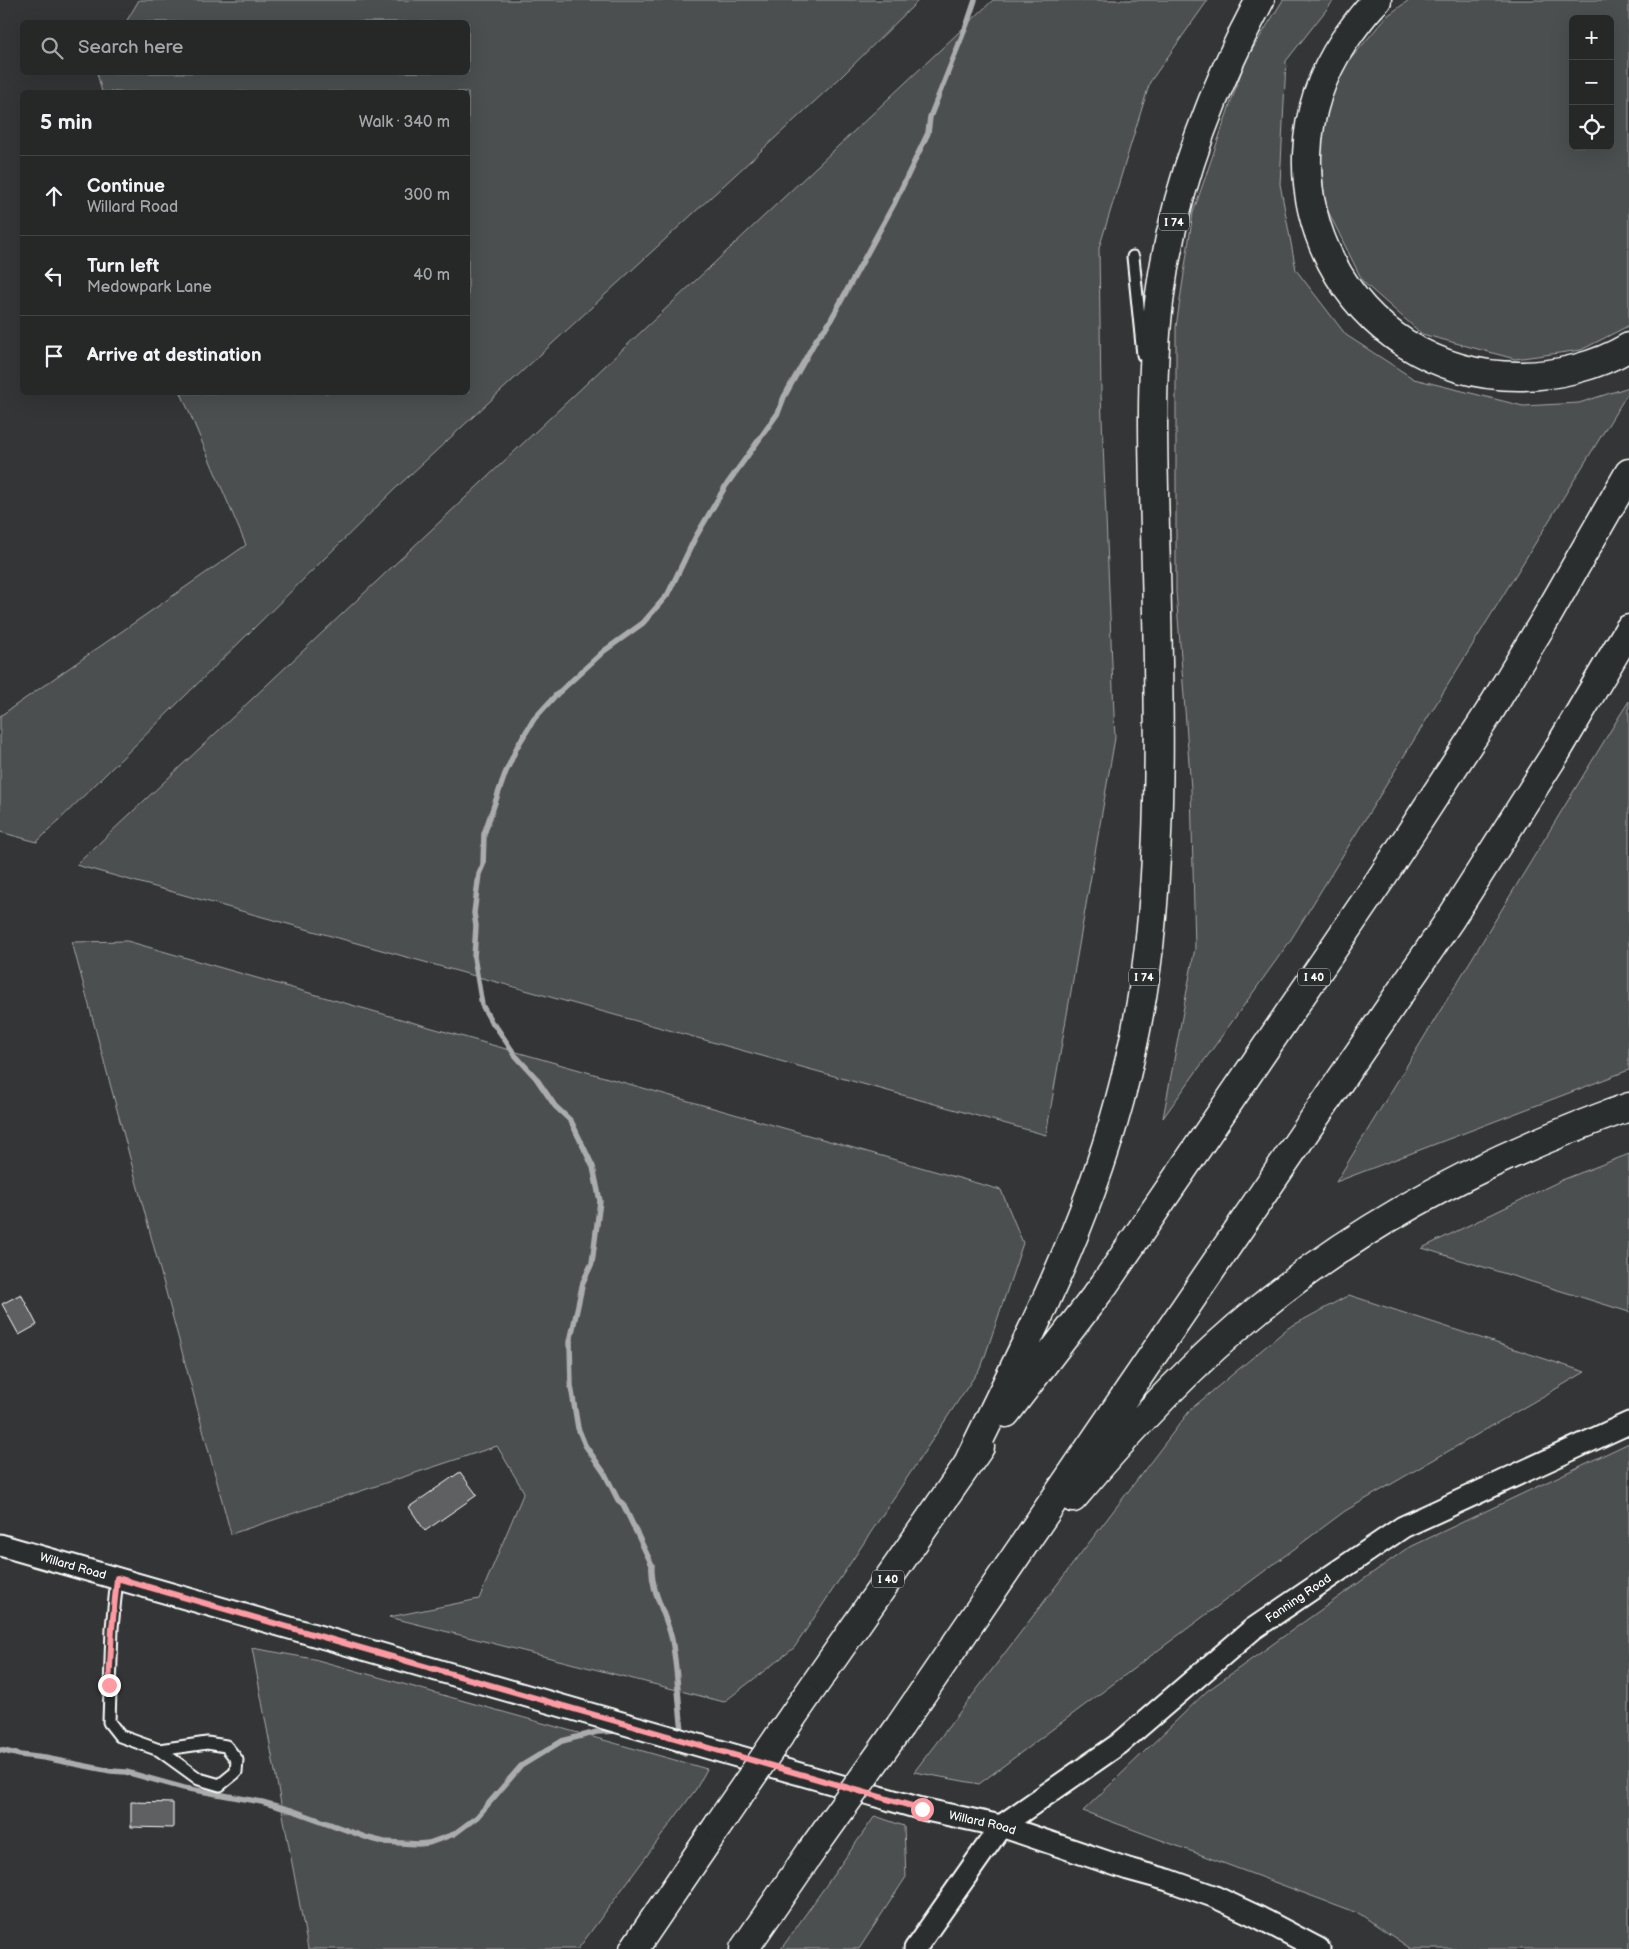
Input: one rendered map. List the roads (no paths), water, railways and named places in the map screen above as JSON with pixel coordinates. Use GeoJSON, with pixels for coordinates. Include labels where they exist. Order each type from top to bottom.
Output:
{"type":"FeatureCollection","features":[{"type":"Feature","properties":{"kind":"highway","name":"I 74"},"geometry":{"type":"LineString","coordinates":[[969,1461],[1037,1322],[1092,1189],[1119,1097],[1141,1002],[1152,918],[1159,808],[1160,740],[1153,460],[1155,352],[1160,294],[1170,236],[1185,178],[1207,113],[1233,51],[1260,0]]}},
{"type":"Feature","properties":{"kind":"highway"},"geometry":{"type":"LineString","coordinates":[[1377,0],[1355,24],[1323,78],[1312,110],[1306,142],[1310,194],[1321,238],[1347,290],[1370,316],[1396,339],[1457,368],[1496,376],[1532,376],[1567,372],[1629,347]]}},
{"type":"Feature","properties":{"kind":"highway","name":"I 40"},"geometry":{"type":"LineString","coordinates":[[634,1949],[969,1461],[1104,1285],[1380,880],[1488,714],[1546,618],[1629,473]]}},
{"type":"Feature","properties":{"kind":"highway"},"geometry":{"type":"LineString","coordinates":[[744,1949],[976,1617],[1451,918],[1557,751],[1629,629]]}},
{"type":"Feature","properties":{"kind":"highway"},"geometry":{"type":"LineString","coordinates":[[976,1617],[1082,1487],[1196,1365],[1258,1309],[1328,1256],[1397,1212],[1483,1166],[1580,1124],[1629,1107]]}},
{"type":"Feature","properties":{"kind":"street","name":"Fanning Road"},"geometry":{"type":"LineString","coordinates":[[1001,1826],[1119,1744],[1253,1630],[1404,1527],[1629,1423]]}},
{"type":"Feature","properties":{"kind":"street","name":"Willard Road"},"geometry":{"type":"LineString","coordinates":[[0,1545],[922,1809],[1001,1826],[1213,1896],[1258,1916],[1319,1949]]}},
{"type":"Feature","properties":{"kind":"street"},"geometry":{"type":"LineString","coordinates":[[915,1949],[1001,1826]]}},
{"type":"Feature","properties":{"kind":"lane"},"geometry":{"type":"LineString","coordinates":[[1133,257],[1153,460]]}},
{"type":"Feature","properties":{"kind":"lane"},"geometry":{"type":"LineString","coordinates":[[117,1578],[112,1628],[109,1722],[120,1736],[159,1750],[199,1779],[220,1785],[236,1772],[238,1760],[226,1746],[207,1743],[159,1750]]}},
{"type":"Feature","properties":{"kind":"waterway"},"geometry":{"type":"LineString","coordinates":[[683,1737],[672,1640],[656,1594],[652,1565],[623,1504],[618,1500],[605,1474],[585,1445],[578,1428],[571,1386],[570,1342],[583,1282],[592,1263],[600,1201],[593,1167],[571,1121],[555,1106],[536,1078],[515,1055],[492,1023],[482,1005],[474,957],[476,926],[474,913],[479,874],[483,865],[484,834],[505,774],[517,747],[534,719],[555,696],[604,651],[643,623],[668,594],[695,538],[725,487],[778,413],[784,397],[817,338],[828,325],[894,204],[928,133],[930,117],[975,0]]}},
{"type":"Feature","properties":{"kind":"waterway"},"geometry":{"type":"LineString","coordinates":[[0,1750],[111,1771],[126,1772],[184,1788],[262,1802],[294,1811],[368,1838],[384,1842],[418,1844],[429,1843],[454,1834],[477,1817],[521,1766],[562,1741],[597,1732],[617,1731]]}},
{"type":"Feature","properties":{"kind":"waterway"},"geometry":{"type":"LineString","coordinates":[[667,1746],[685,1754]]}}]}
